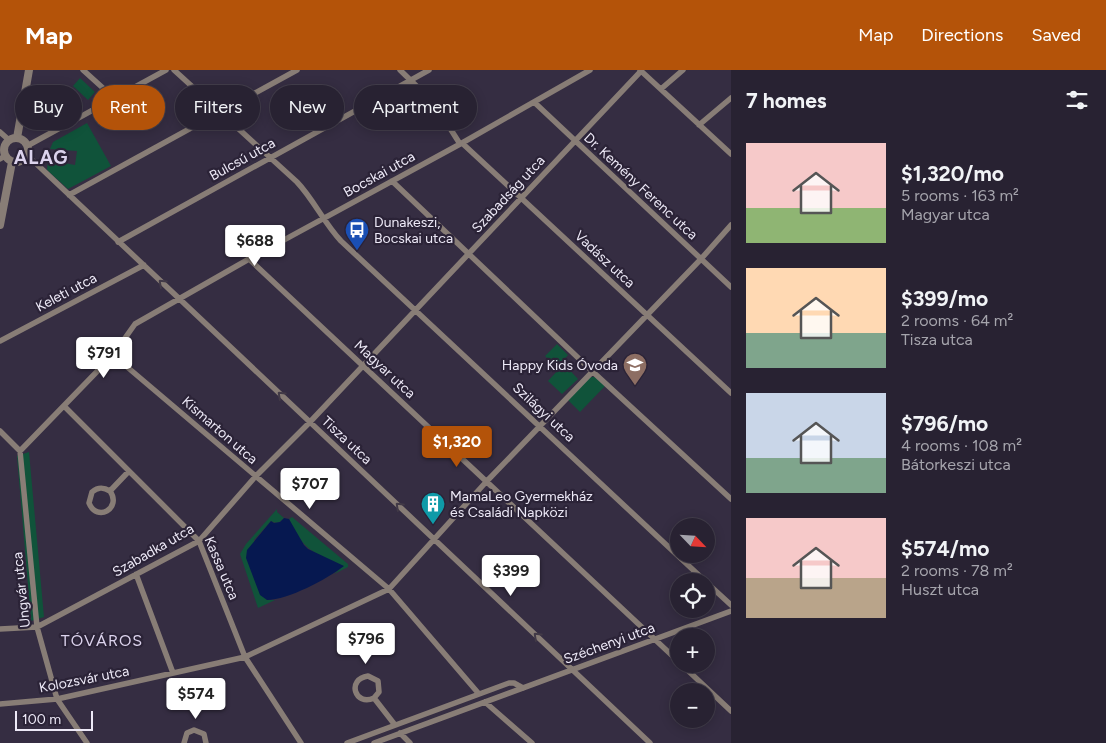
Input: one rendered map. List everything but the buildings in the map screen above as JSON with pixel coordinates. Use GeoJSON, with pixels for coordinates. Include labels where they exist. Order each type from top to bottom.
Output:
{"type":"FeatureCollection","features":[{"type":"Feature","properties":{"kind":"street"},"geometry":{"type":"LineString","coordinates":[[0,132],[13,139],[24,140],[28,146],[27,156],[22,160],[12,162],[2,157],[4,146],[13,139],[29,70]]}},
{"type":"Feature","properties":{"kind":"street"},"geometry":{"type":"LineString","coordinates":[[83,70],[100,85]]}},
{"type":"Feature","properties":{"kind":"street"},"geometry":{"type":"LineString","coordinates":[[138,85],[166,70]]}},
{"type":"Feature","properties":{"kind":"street","name":"Szilágyi utca"},"geometry":{"type":"LineString","coordinates":[[174,70],[190,85]]}},
{"type":"Feature","properties":{"kind":"street"},"geometry":{"type":"LineString","coordinates":[[260,90],[297,70]]}},
{"type":"Feature","properties":{"kind":"street","name":"Vadász utca"},"geometry":{"type":"LineString","coordinates":[[400,70],[434,103],[461,143],[731,393]]}},
{"type":"Feature","properties":{"kind":"street","name":"Bulcsú utca"},"geometry":{"type":"LineString","coordinates":[[118,242],[429,70]]}},
{"type":"Feature","properties":{"kind":"street","name":"Bocskai utca"},"geometry":{"type":"LineString","coordinates":[[20,451],[113,355],[135,324],[590,70]]}},
{"type":"Feature","properties":{"kind":"street"},"geometry":{"type":"LineString","coordinates":[[641,70],[731,154]]}},
{"type":"Feature","properties":{"kind":"street","name":"Szabadság utca"},"geometry":{"type":"LineString","coordinates":[[310,422],[641,70]]}},
{"type":"Feature","properties":{"kind":"street"},"geometry":{"type":"LineString","coordinates":[[661,89],[683,70]]}},
{"type":"Feature","properties":{"kind":"street"},"geometry":{"type":"LineString","coordinates":[[699,125],[731,98]]}},
{"type":"Feature","properties":{"kind":"street","name":"Dr. Kemény Ferenc utca"},"geometry":{"type":"LineString","coordinates":[[534,102],[731,287]]}},
{"type":"Feature","properties":{"kind":"street"},"geometry":{"type":"LineString","coordinates":[[28,146],[92,110]]}},
{"type":"Feature","properties":{"kind":"street"},"geometry":{"type":"LineString","coordinates":[[69,195],[188,130]]}},
{"type":"Feature","properties":{"kind":"street","name":"Szilágyi utca"},"geometry":{"type":"LineString","coordinates":[[239,130],[302,188],[340,241],[696,573]]}},
{"type":"Feature","properties":{"kind":"street","name":"Tisza utca"},"geometry":{"type":"LineString","coordinates":[[27,156],[650,743]]}},
{"type":"Feature","properties":{"kind":"street"},"geometry":{"type":"LineString","coordinates":[[0,225],[12,162]]}},
{"type":"Feature","properties":{"kind":"street"},"geometry":{"type":"LineString","coordinates":[[392,181],[592,371],[731,499]]}},
{"type":"Feature","properties":{"kind":"street","name":"Kolozsvár utca"},"geometry":{"type":"LineString","coordinates":[[0,704],[57,699],[245,657],[388,589],[486,482],[701,259],[731,225]]}},
{"type":"Feature","properties":{"kind":"street","name":"Magyar utca"},"geometry":{"type":"LineString","coordinates":[[249,259],[670,654]]}},
{"type":"Feature","properties":{"kind":"street","name":"Keleti utca"},"geometry":{"type":"LineString","coordinates":[[0,341],[144,266]]}},
{"type":"Feature","properties":{"kind":"street","name":"Kismarton utca"},"geometry":{"type":"LineString","coordinates":[[113,355],[388,589],[479,694]]}},
{"type":"Feature","properties":{"kind":"street","name":"Kassa utca"},"geometry":{"type":"LineString","coordinates":[[64,406],[200,541],[245,657],[301,743]]}},
{"type":"Feature","properties":{"kind":"street","name":"Szabadka utca"},"geometry":{"type":"LineString","coordinates":[[0,630],[37,627],[200,541],[255,477],[310,422]]}},
{"type":"Feature","properties":{"kind":"street"},"geometry":{"type":"LineString","coordinates":[[0,431],[20,451]]}},
{"type":"Feature","properties":{"kind":"street","name":"Ungvár utca"},"geometry":{"type":"LineString","coordinates":[[20,451],[37,627],[57,699],[87,743]]}},
{"type":"Feature","properties":{"kind":"street"},"geometry":{"type":"LineString","coordinates":[[110,491],[129,471]]}},
{"type":"Feature","properties":{"kind":"street"},"geometry":{"type":"LineString","coordinates":[[99,488],[110,491],[113,503],[109,510],[101,513],[90,507],[88,499],[92,492],[99,488]]}},
{"type":"Feature","properties":{"kind":"street"},"geometry":{"type":"LineString","coordinates":[[136,574],[173,673]]}},
{"type":"Feature","properties":{"kind":"street","name":"Szilágyi utca"},"geometry":{"type":"LineString","coordinates":[[715,590],[731,605]]}},
{"type":"Feature","properties":{"kind":"street","name":"Széchenyi utca"},"geometry":{"type":"LineString","coordinates":[[374,743],[731,611]]}},
{"type":"Feature","properties":{"kind":"street","name":"Magyar utca"},"geometry":{"type":"LineString","coordinates":[[691,673],[731,711]]}},
{"type":"Feature","properties":{"kind":"street"},"geometry":{"type":"LineString","coordinates":[[368,676],[378,681],[379,692],[374,698],[366,700],[359,697],[356,693],[356,685],[360,678],[368,676]]}},
{"type":"Feature","properties":{"kind":"street","name":"Széchenyi utca"},"geometry":{"type":"LineString","coordinates":[[347,743],[509,683],[514,683],[523,688]]}},
{"type":"Feature","properties":{"kind":"street"},"geometry":{"type":"LineString","coordinates":[[374,698],[396,725]]}},
{"type":"Feature","properties":{"kind":"street"},"geometry":{"type":"LineString","coordinates":[[485,702],[532,743]]}},
{"type":"Feature","properties":{"kind":"street"},"geometry":{"type":"LineString","coordinates":[[184,743],[187,733],[194,730],[204,734],[206,743]]}},
{"type":"Feature","properties":{"kind":"street"},"geometry":{"type":"LineString","coordinates":[[400,734],[410,743]]}},
{"type":"Feature","properties":{"kind":"green space"},"geometry":{"type":"Polygon","coordinates":[[[80,78],[92,89],[92,95],[88,100],[82,94],[82,85],[74,85],[80,78]]]}},
{"type":"Feature","properties":{"kind":"green space"},"geometry":{"type":"Polygon","coordinates":[[[87,123],[111,166],[68,189],[47,170],[48,160],[75,165],[77,151],[50,149],[53,142],[74,130],[82,130],[82,126],[87,123]]]}},
{"type":"Feature","properties":{"kind":"green space"},"geometry":{"type":"Polygon","coordinates":[[[557,344],[568,355],[562,362],[578,379],[562,394],[548,381],[559,369],[545,356],[557,344]]]}},
{"type":"Feature","properties":{"kind":"green space"},"geometry":{"type":"Polygon","coordinates":[[[589,377],[595,377],[605,386],[580,412],[568,400],[589,377]]]}},
{"type":"Feature","properties":{"kind":"green space"},"geometry":{"type":"Polygon","coordinates":[[[29,452],[44,617],[31,621],[17,456],[29,452]]]}},
{"type":"Feature","properties":{"kind":"green space"},"geometry":{"type":"Polygon","coordinates":[[[277,509],[277,512],[284,518],[278,522],[271,521],[254,540],[267,600],[275,600],[258,608],[240,554],[246,544],[277,509]]]}},
{"type":"Feature","properties":{"kind":"green space"},"geometry":{"type":"Polygon","coordinates":[[[292,517],[348,564],[348,567],[334,574],[343,566],[316,553],[305,545],[289,519],[292,517]]]}},
{"type":"Feature","properties":{"kind":"shaded area"},"geometry":{"type":"Polygon","coordinates":[[[284,518],[289,519],[308,549],[344,566],[328,577],[296,593],[286,597],[267,600],[260,595],[246,558],[247,550],[271,521],[274,523],[280,522],[284,518]]]}},
{"type":"Feature","properties":{"kind":"place","name":"Dunakeszi, Bocskai utca"},"geometry":{"type":"Point","coordinates":[357,251]}},
{"type":"Feature","properties":{"kind":"place","name":"Happy Kids Óvoda"},"geometry":{"type":"Point","coordinates":[635,386]}},
{"type":"Feature","properties":{"kind":"place","name":"MamaLeo Gyermekház és Családi Napközi"},"geometry":{"type":"Point","coordinates":[433,525]}},
{"type":"Feature","properties":{"kind":"district","name":"ALAG"},"geometry":{"type":"Point","coordinates":[41,157]}},
{"type":"Feature","properties":{"kind":"district","name":"TÓVÁROS"},"geometry":{"type":"Point","coordinates":[102,640]}}]}
